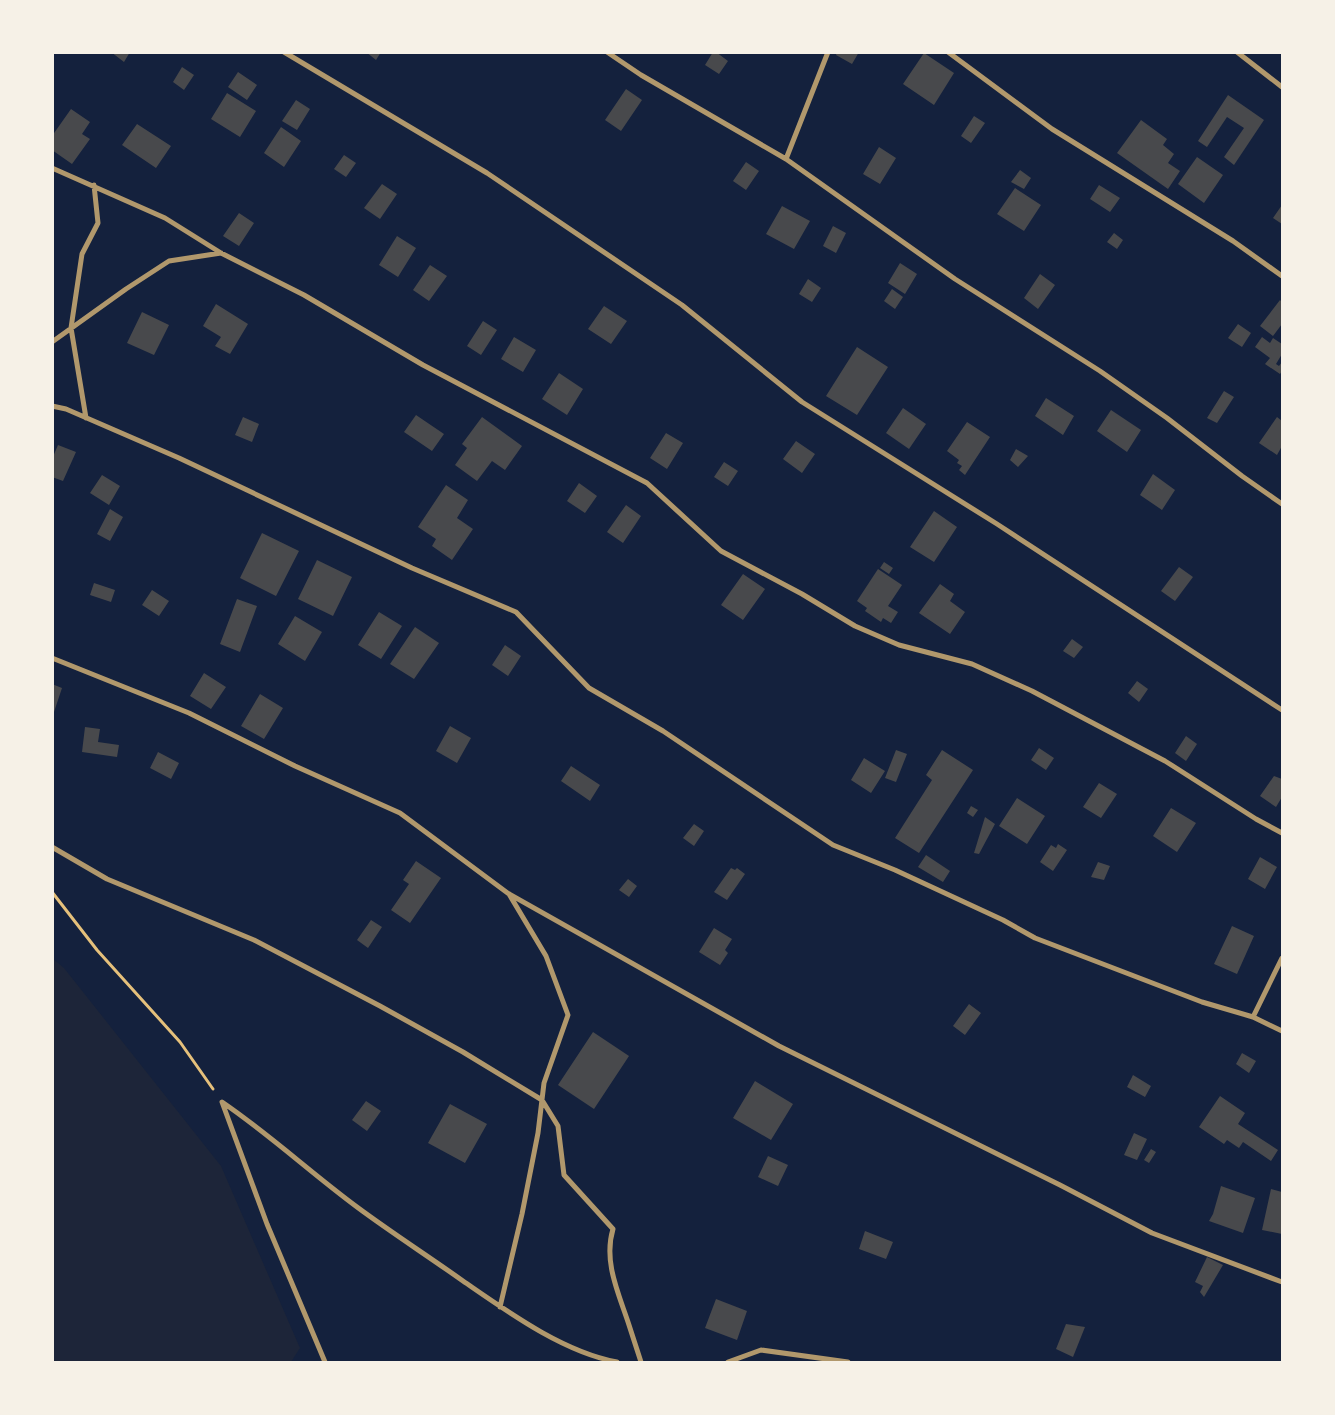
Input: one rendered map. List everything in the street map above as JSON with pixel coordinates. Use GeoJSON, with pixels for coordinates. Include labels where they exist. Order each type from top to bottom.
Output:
{"type":"FeatureCollection","features":[{"type":"Feature","properties":{"kind":"street"},"geometry":{"type":"LineString","coordinates":[[284,52],[487,173],[682,305],[802,402],[997,524],[1282,710]]}},
{"type":"Feature","properties":{"kind":"street"},"geometry":{"type":"LineString","coordinates":[[607,52],[641,75],[786,159],[955,279],[1115,382],[1167,418],[1242,476],[1282,504]]}},
{"type":"Feature","properties":{"kind":"street"},"geometry":{"type":"LineString","coordinates":[[786,159],[828,52]]}},
{"type":"Feature","properties":{"kind":"street"},"geometry":{"type":"LineString","coordinates":[[948,52],[1052,130],[1234,242],[1282,276]]}},
{"type":"Feature","properties":{"kind":"street"},"geometry":{"type":"LineString","coordinates":[[1237,52],[1282,87]]}},
{"type":"Feature","properties":{"kind":"street"},"geometry":{"type":"LineString","coordinates":[[52,168],[165,218],[221,253],[304,294],[423,365],[647,483],[721,551],[802,594],[855,626],[899,645],[972,664],[1032,691],[1165,761],[1256,819],[1282,833]]}},
{"type":"Feature","properties":{"kind":"street"},"geometry":{"type":"LineString","coordinates":[[86,418],[72,328],[82,254],[98,223],[94,185]]}},
{"type":"Feature","properties":{"kind":"street"},"geometry":{"type":"LineString","coordinates":[[52,342],[169,261],[221,253]]}},
{"type":"Feature","properties":{"kind":"street"},"geometry":{"type":"LineString","coordinates":[[52,406],[66,409],[179,458],[412,568],[516,612],[589,688],[663,731],[833,845],[895,870],[1004,920],[1035,938],[1202,1002],[1253,1017],[1282,1030]]}},
{"type":"Feature","properties":{"kind":"street"},"geometry":{"type":"LineString","coordinates":[[52,658],[189,713],[295,766],[400,813],[509,894],[780,1046],[1060,1185],[1152,1233],[1282,1282]]}},
{"type":"Feature","properties":{"kind":"street"},"geometry":{"type":"LineString","coordinates":[[52,847],[107,879],[254,940],[463,1052],[542,1100],[558,1126],[564,1175],[613,1229],[610,1238],[611,1268],[616,1290],[641,1362]]}},
{"type":"Feature","properties":{"kind":"street"},"geometry":{"type":"LineString","coordinates":[[500,1307],[522,1214],[538,1133],[544,1083],[568,1015],[546,956],[509,894]]}},
{"type":"Feature","properties":{"kind":"street"},"geometry":{"type":"LineString","coordinates":[[1253,1017],[1282,958]]}},
{"type":"Feature","properties":{"kind":"street"},"geometry":{"type":"LineString","coordinates":[[222,1102],[252,1122],[356,1206],[500,1307],[567,1345],[608,1361],[617,1362]]}},
{"type":"Feature","properties":{"kind":"street"},"geometry":{"type":"LineString","coordinates":[[222,1102],[267,1224],[325,1362]]}},
{"type":"Feature","properties":{"kind":"street"},"geometry":{"type":"LineString","coordinates":[[728,1362],[761,1350],[848,1362]]}},
{"type":"Feature","properties":{"kind":"path"},"geometry":{"type":"LineString","coordinates":[[52,892],[97,950],[180,1042],[222,1102]]}},
{"type":"Feature","properties":{"kind":"shaded area"},"geometry":{"type":"Polygon","coordinates":[[[52,958],[64,968],[221,1166],[300,1348],[291,1362],[53,1362],[52,958]]]}},
{"type":"Feature","properties":{"kind":"building"},"geometry":{"type":"Polygon","coordinates":[[[111,52],[130,52],[124,62],[111,52]]]}},
{"type":"Feature","properties":{"kind":"building"},"geometry":{"type":"Polygon","coordinates":[[[366,52],[381,52],[376,60],[366,52]]]}},
{"type":"Feature","properties":{"kind":"building"},"geometry":{"type":"Polygon","coordinates":[[[713,52],[716,52],[728,61],[719,74],[705,65],[713,52]]]}},
{"type":"Feature","properties":{"kind":"building"},"geometry":{"type":"Polygon","coordinates":[[[837,52],[859,52],[852,64],[836,55],[837,52]]]}},
{"type":"Feature","properties":{"kind":"building"},"geometry":{"type":"Polygon","coordinates":[[[924,53],[954,73],[934,105],[903,84],[924,53]]]}},
{"type":"Feature","properties":{"kind":"building"},"geometry":{"type":"Polygon","coordinates":[[[182,67],[194,75],[184,90],[173,82],[182,67]]]}},
{"type":"Feature","properties":{"kind":"building"},"geometry":{"type":"Polygon","coordinates":[[[238,72],[257,85],[247,100],[228,87],[238,72]]]}},
{"type":"Feature","properties":{"kind":"building"},"geometry":{"type":"Polygon","coordinates":[[[626,89],[642,100],[621,131],[605,120],[626,89]]]}},
{"type":"Feature","properties":{"kind":"building"},"geometry":{"type":"Polygon","coordinates":[[[227,93],[256,111],[240,137],[211,119],[227,93]]]}},
{"type":"Feature","properties":{"kind":"building"},"geometry":{"type":"Polygon","coordinates":[[[1228,95],[1264,120],[1234,165],[1224,157],[1244,128],[1227,117],[1207,147],[1198,141],[1228,95]]]}},
{"type":"Feature","properties":{"kind":"building"},"geometry":{"type":"Polygon","coordinates":[[[296,100],[310,109],[297,130],[282,121],[296,100]]]}},
{"type":"Feature","properties":{"kind":"building"},"geometry":{"type":"Polygon","coordinates":[[[71,109],[90,122],[82,134],[90,139],[72,164],[52,150],[52,136],[71,109]]]}},
{"type":"Feature","properties":{"kind":"building"},"geometry":{"type":"Polygon","coordinates":[[[974,116],[985,123],[971,143],[961,136],[974,116]]]}},
{"type":"Feature","properties":{"kind":"building"},"geometry":{"type":"Polygon","coordinates":[[[1141,120],[1167,139],[1163,145],[1174,154],[1168,163],[1180,171],[1168,189],[1117,153],[1141,120]]]}},
{"type":"Feature","properties":{"kind":"building"},"geometry":{"type":"Polygon","coordinates":[[[137,124],[171,146],[156,168],[122,145],[137,124]]]}},
{"type":"Feature","properties":{"kind":"building"},"geometry":{"type":"Polygon","coordinates":[[[281,127],[301,141],[284,167],[264,153],[281,127]]]}},
{"type":"Feature","properties":{"kind":"building"},"geometry":{"type":"Polygon","coordinates":[[[879,147],[896,158],[880,184],[863,174],[879,147]]]}},
{"type":"Feature","properties":{"kind":"building"},"geometry":{"type":"Polygon","coordinates":[[[344,155],[356,163],[346,177],[334,169],[344,155]]]}},
{"type":"Feature","properties":{"kind":"building"},"geometry":{"type":"Polygon","coordinates":[[[1197,157],[1223,175],[1204,203],[1178,184],[1197,157]]]}},
{"type":"Feature","properties":{"kind":"building"},"geometry":{"type":"Polygon","coordinates":[[[746,162],[759,171],[746,190],[733,181],[746,162]]]}},
{"type":"Feature","properties":{"kind":"building"},"geometry":{"type":"Polygon","coordinates":[[[1020,170],[1031,178],[1024,189],[1011,182],[1020,170]]]}},
{"type":"Feature","properties":{"kind":"building"},"geometry":{"type":"Polygon","coordinates":[[[382,184],[397,194],[380,219],[364,208],[382,184]]]}},
{"type":"Feature","properties":{"kind":"building"},"geometry":{"type":"Polygon","coordinates":[[[1099,185],[1120,198],[1110,212],[1090,199],[1099,185]]]}},
{"type":"Feature","properties":{"kind":"building"},"geometry":{"type":"Polygon","coordinates":[[[1015,188],[1041,205],[1024,231],[997,214],[1015,188]]]}},
{"type":"Feature","properties":{"kind":"building"},"geometry":{"type":"Polygon","coordinates":[[[1282,205],[1282,224],[1273,218],[1282,205]]]}},
{"type":"Feature","properties":{"kind":"building"},"geometry":{"type":"Polygon","coordinates":[[[782,206],[810,221],[794,249],[766,234],[782,206]]]}},
{"type":"Feature","properties":{"kind":"building"},"geometry":{"type":"Polygon","coordinates":[[[239,213],[254,223],[239,246],[223,236],[239,213]]]}},
{"type":"Feature","properties":{"kind":"building"},"geometry":{"type":"Polygon","coordinates":[[[833,226],[846,233],[836,253],[823,246],[833,226]]]}},
{"type":"Feature","properties":{"kind":"building"},"geometry":{"type":"Polygon","coordinates":[[[1114,233],[1123,240],[1117,249],[1107,242],[1114,233]]]}},
{"type":"Feature","properties":{"kind":"building"},"geometry":{"type":"Polygon","coordinates":[[[397,236],[416,248],[398,277],[379,265],[397,236]]]}},
{"type":"Feature","properties":{"kind":"building"},"geometry":{"type":"Polygon","coordinates":[[[900,263],[917,274],[905,294],[888,283],[900,263]]]}},
{"type":"Feature","properties":{"kind":"building"},"geometry":{"type":"Polygon","coordinates":[[[430,265],[447,276],[429,301],[413,290],[430,265]]]}},
{"type":"Feature","properties":{"kind":"building"},"geometry":{"type":"Polygon","coordinates":[[[1040,274],[1055,285],[1038,309],[1024,298],[1040,274]]]}},
{"type":"Feature","properties":{"kind":"building"},"geometry":{"type":"Polygon","coordinates":[[[808,279],[821,288],[812,302],[799,294],[808,279]]]}},
{"type":"Feature","properties":{"kind":"building"},"geometry":{"type":"Polygon","coordinates":[[[892,289],[903,297],[895,309],[884,301],[892,289]]]}},
{"type":"Feature","properties":{"kind":"building"},"geometry":{"type":"Polygon","coordinates":[[[1280,300],[1282,302],[1282,324],[1273,336],[1260,326],[1280,300]]]}},
{"type":"Feature","properties":{"kind":"building"},"geometry":{"type":"Polygon","coordinates":[[[216,304],[248,324],[230,354],[215,346],[221,337],[203,326],[216,304]]]}},
{"type":"Feature","properties":{"kind":"building"},"geometry":{"type":"Polygon","coordinates":[[[604,306],[627,321],[611,344],[588,329],[604,306]]]}},
{"type":"Feature","properties":{"kind":"building"},"geometry":{"type":"Polygon","coordinates":[[[142,312],[169,325],[154,355],[127,343],[142,312]]]}},
{"type":"Feature","properties":{"kind":"building"},"geometry":{"type":"Polygon","coordinates":[[[483,321],[497,330],[481,355],[467,346],[483,321]]]}},
{"type":"Feature","properties":{"kind":"building"},"geometry":{"type":"Polygon","coordinates":[[[1238,324],[1251,333],[1242,347],[1228,338],[1238,324]]]}},
{"type":"Feature","properties":{"kind":"building"},"geometry":{"type":"Polygon","coordinates":[[[514,337],[536,350],[523,372],[501,359],[514,337]]]}},
{"type":"Feature","properties":{"kind":"building"},"geometry":{"type":"Polygon","coordinates":[[[1262,337],[1270,343],[1273,338],[1282,344],[1282,354],[1276,364],[1279,366],[1282,362],[1280,374],[1265,364],[1270,358],[1255,347],[1262,337]]]}},
{"type":"Feature","properties":{"kind":"building"},"geometry":{"type":"Polygon","coordinates":[[[857,347],[888,367],[857,415],[826,396],[857,347]]]}},
{"type":"Feature","properties":{"kind":"building"},"geometry":{"type":"Polygon","coordinates":[[[559,373],[583,389],[567,415],[542,399],[559,373]]]}},
{"type":"Feature","properties":{"kind":"building"},"geometry":{"type":"Polygon","coordinates":[[[1224,391],[1234,397],[1217,423],[1207,418],[1224,391]]]}},
{"type":"Feature","properties":{"kind":"building"},"geometry":{"type":"Polygon","coordinates":[[[1046,398],[1074,416],[1063,435],[1035,416],[1046,398]]]}},
{"type":"Feature","properties":{"kind":"building"},"geometry":{"type":"Polygon","coordinates":[[[903,408],[926,424],[909,449],[886,433],[903,408]]]}},
{"type":"Feature","properties":{"kind":"building"},"geometry":{"type":"Polygon","coordinates":[[[1111,410],[1141,430],[1127,452],[1097,431],[1111,410]]]}},
{"type":"Feature","properties":{"kind":"building"},"geometry":{"type":"Polygon","coordinates":[[[416,415],[444,434],[432,451],[404,432],[416,415]]]}},
{"type":"Feature","properties":{"kind":"building"},"geometry":{"type":"Polygon","coordinates":[[[243,417],[259,424],[252,442],[235,435],[243,417]]]}},
{"type":"Feature","properties":{"kind":"building"},"geometry":{"type":"Polygon","coordinates":[[[482,417],[522,446],[505,470],[492,461],[477,481],[455,465],[467,448],[462,444],[482,417]]]}},
{"type":"Feature","properties":{"kind":"building"},"geometry":{"type":"Polygon","coordinates":[[[1277,417],[1282,421],[1282,446],[1277,455],[1259,443],[1277,417]]]}},
{"type":"Feature","properties":{"kind":"building"},"geometry":{"type":"Polygon","coordinates":[[[967,422],[990,437],[965,475],[959,470],[962,466],[957,463],[959,460],[947,451],[967,422]]]}},
{"type":"Feature","properties":{"kind":"building"},"geometry":{"type":"Polygon","coordinates":[[[666,433],[683,443],[667,469],[650,458],[666,433]]]}},
{"type":"Feature","properties":{"kind":"building"},"geometry":{"type":"Polygon","coordinates":[[[796,441],[815,454],[802,473],[783,459],[796,441]]]}},
{"type":"Feature","properties":{"kind":"building"},"geometry":{"type":"Polygon","coordinates":[[[58,445],[76,452],[63,481],[52,477],[52,459],[58,445]]]}},
{"type":"Feature","properties":{"kind":"building"},"geometry":{"type":"Polygon","coordinates":[[[1016,449],[1028,456],[1018,467],[1010,460],[1016,449]]]}},
{"type":"Feature","properties":{"kind":"building"},"geometry":{"type":"Polygon","coordinates":[[[724,462],[738,471],[728,486],[714,477],[724,462]]]}},
{"type":"Feature","properties":{"kind":"building"},"geometry":{"type":"Polygon","coordinates":[[[1153,474],[1175,490],[1162,510],[1140,495],[1153,474]]]}},
{"type":"Feature","properties":{"kind":"building"},"geometry":{"type":"Polygon","coordinates":[[[102,475],[120,486],[109,505],[90,493],[102,475]]]}},
{"type":"Feature","properties":{"kind":"building"},"geometry":{"type":"Polygon","coordinates":[[[579,483],[597,496],[585,513],[567,501],[579,483]]]}},
{"type":"Feature","properties":{"kind":"building"},"geometry":{"type":"Polygon","coordinates":[[[446,485],[468,500],[457,518],[473,529],[452,560],[432,546],[436,539],[418,527],[446,485]]]}},
{"type":"Feature","properties":{"kind":"building"},"geometry":{"type":"Polygon","coordinates":[[[626,505],[641,516],[623,543],[607,532],[626,505]]]}},
{"type":"Feature","properties":{"kind":"building"},"geometry":{"type":"Polygon","coordinates":[[[110,509],[123,517],[110,541],[97,534],[110,509]]]}},
{"type":"Feature","properties":{"kind":"building"},"geometry":{"type":"Polygon","coordinates":[[[934,511],[957,527],[934,562],[910,547],[934,511]]]}},
{"type":"Feature","properties":{"kind":"building"},"geometry":{"type":"Polygon","coordinates":[[[262,533],[299,551],[276,596],[240,578],[262,533]]]}},
{"type":"Feature","properties":{"kind":"building"},"geometry":{"type":"Polygon","coordinates":[[[317,560],[352,577],[333,616],[298,599],[317,560]]]}},
{"type":"Feature","properties":{"kind":"building"},"geometry":{"type":"Polygon","coordinates":[[[884,562],[893,568],[889,574],[880,568],[884,562]]]}},
{"type":"Feature","properties":{"kind":"building"},"geometry":{"type":"Polygon","coordinates":[[[1179,567],[1193,577],[1175,601],[1161,591],[1179,567]]]}},
{"type":"Feature","properties":{"kind":"building"},"geometry":{"type":"Polygon","coordinates":[[[878,569],[902,585],[888,606],[898,612],[891,623],[883,618],[881,622],[865,611],[867,608],[857,601],[878,569]]]}},
{"type":"Feature","properties":{"kind":"building"},"geometry":{"type":"Polygon","coordinates":[[[743,574],[765,589],[743,620],[721,605],[743,574]]]}},
{"type":"Feature","properties":{"kind":"building"},"geometry":{"type":"Polygon","coordinates":[[[94,583],[115,590],[111,602],[90,595],[94,583]]]}},
{"type":"Feature","properties":{"kind":"building"},"geometry":{"type":"Polygon","coordinates":[[[940,584],[954,594],[950,601],[965,612],[950,634],[919,613],[940,584]]]}},
{"type":"Feature","properties":{"kind":"building"},"geometry":{"type":"Polygon","coordinates":[[[152,590],[169,601],[159,616],[142,605],[152,590]]]}},
{"type":"Feature","properties":{"kind":"building"},"geometry":{"type":"Polygon","coordinates":[[[237,599],[257,606],[240,652],[220,644],[237,599]]]}},
{"type":"Feature","properties":{"kind":"building"},"geometry":{"type":"Polygon","coordinates":[[[379,612],[402,626],[381,659],[358,645],[379,612]]]}},
{"type":"Feature","properties":{"kind":"building"},"geometry":{"type":"Polygon","coordinates":[[[295,616],[322,632],[305,661],[278,644],[295,616]]]}},
{"type":"Feature","properties":{"kind":"building"},"geometry":{"type":"Polygon","coordinates":[[[415,627],[439,643],[414,679],[390,664],[415,627]]]}},
{"type":"Feature","properties":{"kind":"building"},"geometry":{"type":"Polygon","coordinates":[[[1072,639],[1083,647],[1074,658],[1063,651],[1072,639]]]}},
{"type":"Feature","properties":{"kind":"building"},"geometry":{"type":"Polygon","coordinates":[[[505,645],[521,656],[508,676],[492,665],[505,645]]]}},
{"type":"Feature","properties":{"kind":"building"},"geometry":{"type":"Polygon","coordinates":[[[204,673],[226,687],[211,709],[190,696],[204,673]]]}},
{"type":"Feature","properties":{"kind":"building"},"geometry":{"type":"Polygon","coordinates":[[[1137,681],[1148,689],[1139,702],[1128,693],[1137,681]]]}},
{"type":"Feature","properties":{"kind":"building"},"geometry":{"type":"Polygon","coordinates":[[[52,684],[62,688],[53,715],[52,714],[52,684]]]}},
{"type":"Feature","properties":{"kind":"building"},"geometry":{"type":"Polygon","coordinates":[[[260,694],[283,708],[264,739],[241,726],[260,694]]]}},
{"type":"Feature","properties":{"kind":"building"},"geometry":{"type":"Polygon","coordinates":[[[450,726],[471,738],[457,763],[436,751],[450,726]]]}},
{"type":"Feature","properties":{"kind":"building"},"geometry":{"type":"Polygon","coordinates":[[[85,727],[100,729],[98,742],[119,745],[117,757],[82,752],[85,727]]]}},
{"type":"Feature","properties":{"kind":"building"},"geometry":{"type":"Polygon","coordinates":[[[1186,736],[1197,744],[1186,761],[1175,753],[1186,736]]]}},
{"type":"Feature","properties":{"kind":"building"},"geometry":{"type":"Polygon","coordinates":[[[1039,748],[1054,758],[1046,770],[1031,760],[1039,748]]]}},
{"type":"Feature","properties":{"kind":"building"},"geometry":{"type":"Polygon","coordinates":[[[896,750],[907,754],[896,782],[885,778],[896,750]]]}},
{"type":"Feature","properties":{"kind":"building"},"geometry":{"type":"Polygon","coordinates":[[[942,750],[973,770],[919,853],[895,838],[932,780],[926,775],[942,750]]]}},
{"type":"Feature","properties":{"kind":"building"},"geometry":{"type":"Polygon","coordinates":[[[158,752],[179,763],[171,779],[150,768],[158,752]]]}},
{"type":"Feature","properties":{"kind":"building"},"geometry":{"type":"Polygon","coordinates":[[[864,758],[885,771],[871,793],[851,780],[864,758]]]}},
{"type":"Feature","properties":{"kind":"building"},"geometry":{"type":"Polygon","coordinates":[[[571,766],[600,785],[590,801],[561,781],[571,766]]]}},
{"type":"Feature","properties":{"kind":"building"},"geometry":{"type":"Polygon","coordinates":[[[1274,776],[1282,779],[1282,797],[1276,807],[1260,796],[1274,776]]]}},
{"type":"Feature","properties":{"kind":"building"},"geometry":{"type":"Polygon","coordinates":[[[1099,783],[1117,794],[1101,818],[1083,807],[1099,783]]]}},
{"type":"Feature","properties":{"kind":"building"},"geometry":{"type":"Polygon","coordinates":[[[1017,798],[1045,816],[1027,844],[999,826],[1017,798]]]}},
{"type":"Feature","properties":{"kind":"building"},"geometry":{"type":"Polygon","coordinates":[[[971,806],[978,810],[973,817],[967,813],[971,806]]]}},
{"type":"Feature","properties":{"kind":"building"},"geometry":{"type":"Polygon","coordinates":[[[1171,808],[1196,823],[1177,852],[1153,836],[1171,808]]]}},
{"type":"Feature","properties":{"kind":"building"},"geometry":{"type":"Polygon","coordinates":[[[985,817],[995,824],[979,854],[974,853],[985,817]]]}},
{"type":"Feature","properties":{"kind":"building"},"geometry":{"type":"Polygon","coordinates":[[[694,824],[704,831],[694,846],[683,838],[694,824]]]}},
{"type":"Feature","properties":{"kind":"building"},"geometry":{"type":"Polygon","coordinates":[[[1058,844],[1067,850],[1053,871],[1040,862],[1051,845],[1056,848],[1058,844]]]}},
{"type":"Feature","properties":{"kind":"building"},"geometry":{"type":"Polygon","coordinates":[[[926,855],[950,871],[943,882],[918,867],[926,855]]]}},
{"type":"Feature","properties":{"kind":"building"},"geometry":{"type":"Polygon","coordinates":[[[1260,857],[1277,867],[1265,889],[1248,879],[1260,857]]]}},
{"type":"Feature","properties":{"kind":"building"},"geometry":{"type":"Polygon","coordinates":[[[416,861],[441,878],[410,923],[391,910],[409,884],[403,880],[416,861]]]}},
{"type":"Feature","properties":{"kind":"building"},"geometry":{"type":"Polygon","coordinates":[[[1098,862],[1110,866],[1104,880],[1091,877],[1098,862]]]}},
{"type":"Feature","properties":{"kind":"building"},"geometry":{"type":"Polygon","coordinates":[[[731,868],[735,870],[737,868],[745,874],[727,900],[714,892],[731,868]]]}},
{"type":"Feature","properties":{"kind":"building"},"geometry":{"type":"Polygon","coordinates":[[[628,879],[637,886],[629,897],[619,890],[628,879]]]}},
{"type":"Feature","properties":{"kind":"building"},"geometry":{"type":"Polygon","coordinates":[[[371,920],[382,927],[368,948],[357,940],[371,920]]]}},
{"type":"Feature","properties":{"kind":"building"},"geometry":{"type":"Polygon","coordinates":[[[1232,926],[1254,936],[1237,974],[1214,964],[1232,926]]]}},
{"type":"Feature","properties":{"kind":"building"},"geometry":{"type":"Polygon","coordinates":[[[714,928],[732,939],[725,950],[728,953],[720,965],[699,952],[714,928]]]}},
{"type":"Feature","properties":{"kind":"building"},"geometry":{"type":"Polygon","coordinates":[[[969,1004],[981,1013],[965,1035],[953,1026],[969,1004]]]}},
{"type":"Feature","properties":{"kind":"building"},"geometry":{"type":"Polygon","coordinates":[[[593,1032],[629,1056],[594,1109],[558,1085],[593,1032]]]}},
{"type":"Feature","properties":{"kind":"building"},"geometry":{"type":"Polygon","coordinates":[[[1242,1053],[1256,1061],[1249,1073],[1236,1064],[1242,1053]]]}},
{"type":"Feature","properties":{"kind":"building"},"geometry":{"type":"Polygon","coordinates":[[[1133,1075],[1151,1086],[1145,1097],[1127,1087],[1133,1075]]]}},
{"type":"Feature","properties":{"kind":"building"},"geometry":{"type":"Polygon","coordinates":[[[755,1081],[793,1104],[771,1140],[733,1118],[755,1081]]]}},
{"type":"Feature","properties":{"kind":"building"},"geometry":{"type":"Polygon","coordinates":[[[1220,1096],[1245,1113],[1238,1124],[1278,1150],[1271,1161],[1243,1142],[1239,1148],[1227,1140],[1224,1144],[1199,1127],[1220,1096]]]}},
{"type":"Feature","properties":{"kind":"building"},"geometry":{"type":"Polygon","coordinates":[[[366,1101],[381,1111],[367,1131],[352,1120],[366,1101]]]}},
{"type":"Feature","properties":{"kind":"building"},"geometry":{"type":"Polygon","coordinates":[[[450,1104],[487,1124],[465,1163],[428,1143],[450,1104]]]}},
{"type":"Feature","properties":{"kind":"building"},"geometry":{"type":"Polygon","coordinates":[[[1134,1133],[1147,1139],[1137,1160],[1124,1155],[1134,1133]]]}},
{"type":"Feature","properties":{"kind":"building"},"geometry":{"type":"Polygon","coordinates":[[[1151,1149],[1156,1152],[1149,1163],[1144,1160],[1151,1149]]]}},
{"type":"Feature","properties":{"kind":"building"},"geometry":{"type":"Polygon","coordinates":[[[768,1156],[788,1165],[778,1186],[758,1177],[768,1156]]]}},
{"type":"Feature","properties":{"kind":"building"},"geometry":{"type":"Polygon","coordinates":[[[1221,1186],[1255,1198],[1243,1233],[1209,1221],[1213,1214],[1221,1186]]]}},
{"type":"Feature","properties":{"kind":"building"},"geometry":{"type":"Polygon","coordinates":[[[1271,1189],[1282,1192],[1282,1234],[1262,1230],[1271,1189]]]}},
{"type":"Feature","properties":{"kind":"building"},"geometry":{"type":"Polygon","coordinates":[[[865,1231],[893,1242],[886,1259],[859,1249],[865,1231]]]}},
{"type":"Feature","properties":{"kind":"building"},"geometry":{"type":"Polygon","coordinates":[[[1207,1257],[1223,1265],[1204,1297],[1200,1292],[1203,1286],[1195,1282],[1207,1257]]]}},
{"type":"Feature","properties":{"kind":"building"},"geometry":{"type":"Polygon","coordinates":[[[716,1299],[747,1311],[737,1340],[705,1328],[716,1299]]]}},
{"type":"Feature","properties":{"kind":"building"},"geometry":{"type":"Polygon","coordinates":[[[1066,1324],[1085,1327],[1073,1357],[1056,1349],[1066,1324]]]}}]}
